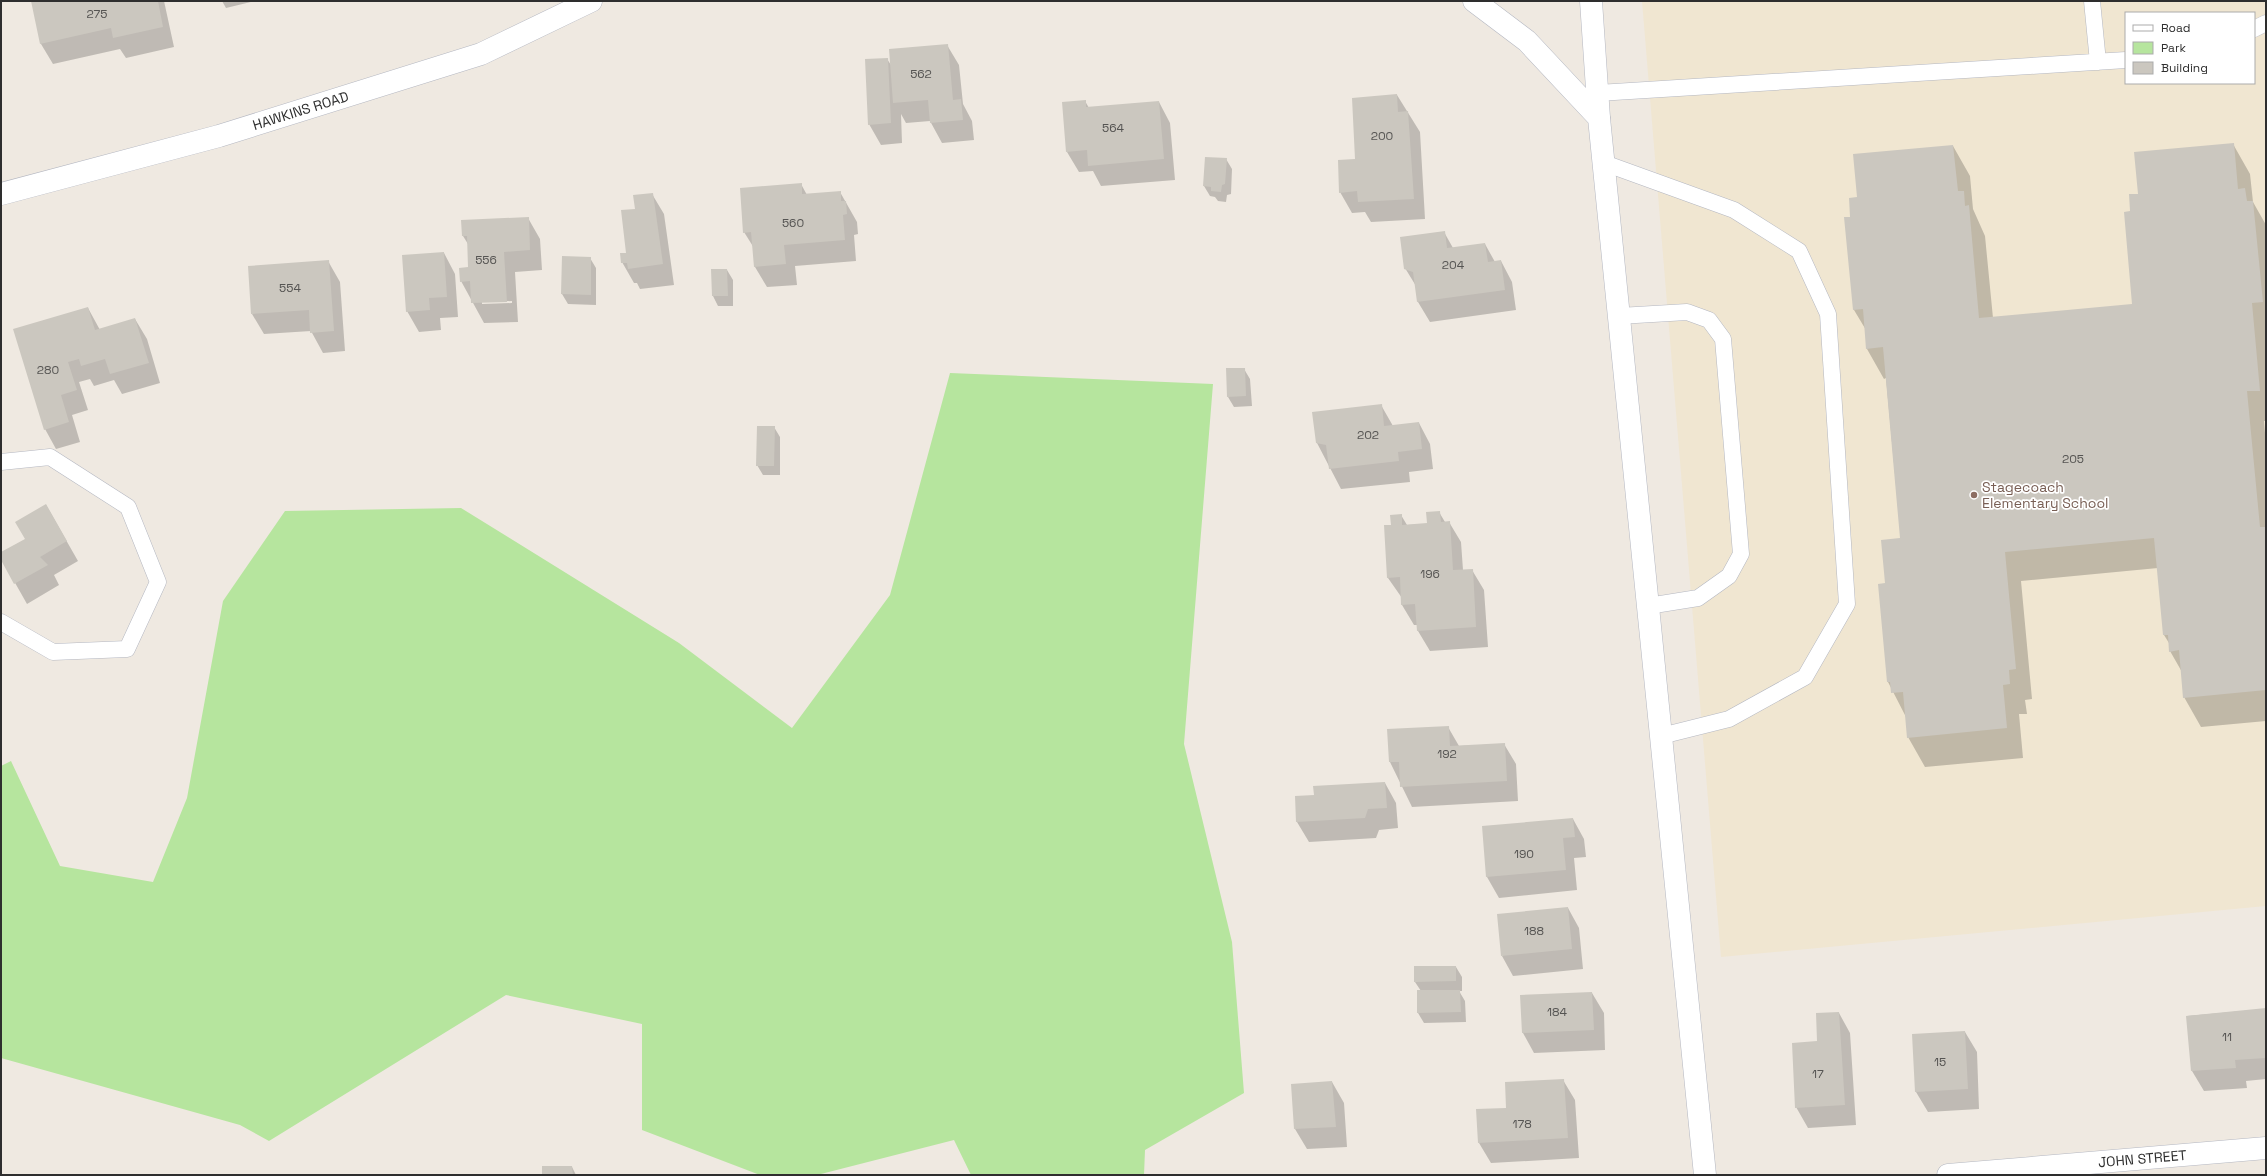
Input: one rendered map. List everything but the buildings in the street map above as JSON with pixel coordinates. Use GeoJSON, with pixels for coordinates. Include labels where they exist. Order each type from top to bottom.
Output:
{"type":"FeatureCollection","features":[{"type":"Feature","properties":{"kind":"street","name":"HAWKINS ROAD"},"geometry":{"type":"LineString","coordinates":[[1,194],[219,136],[481,54],[591,1]]}},
{"type":"Feature","properties":{"kind":"street"},"geometry":{"type":"LineString","coordinates":[[1474,1],[1527,41],[1599,118]]}},
{"type":"Feature","properties":{"kind":"street"},"geometry":{"type":"LineString","coordinates":[[1591,1],[1599,118],[1705,1175]]}},
{"type":"Feature","properties":{"kind":"street","name":"JOHN STREET"},"geometry":{"type":"LineString","coordinates":[[1948,1175],[2266,1148]]}},
{"type":"Feature","properties":{"kind":"lane"},"geometry":{"type":"LineString","coordinates":[[2092,1],[2098,62]]}},
{"type":"Feature","properties":{"kind":"lane"},"geometry":{"type":"LineString","coordinates":[[2255,28],[2266,23]]}},
{"type":"Feature","properties":{"kind":"lane"},"geometry":{"type":"LineString","coordinates":[[1598,93],[2125,60]]}},
{"type":"Feature","properties":{"kind":"lane"},"geometry":{"type":"LineString","coordinates":[[1604,163],[1734,210],[1799,251],[1828,314],[1847,604],[1805,677],[1729,718],[1661,736]]}},
{"type":"Feature","properties":{"kind":"lane"},"geometry":{"type":"LineString","coordinates":[[1619,316],[1687,312],[1709,320],[1723,339],[1741,554],[1729,576],[1698,598],[1648,606]]}},
{"type":"Feature","properties":{"kind":"lane"},"geometry":{"type":"LineString","coordinates":[[1,462],[50,457],[128,507],[158,582],[127,649],[52,652],[1,622]]}},
{"type":"Feature","properties":{"kind":"shaded area","name":"Stagecoach Elementary School"},"geometry":{"type":"Polygon","coordinates":[[[1642,1],[2266,1],[2266,906],[1721,957],[1642,1]]]}},
{"type":"Feature","properties":{"kind":"green space"},"geometry":{"type":"Polygon","coordinates":[[[950,373],[1213,384],[1184,744],[1232,942],[1244,1093],[1145,1150],[1144,1175],[971,1175],[954,1140],[817,1175],[760,1175],[642,1130],[642,1024],[506,995],[269,1141],[240,1125],[1,1058],[1,766],[11,761],[60,866],[153,882],[187,798],[223,601],[285,511],[461,508],[679,643],[792,728],[890,595],[950,373]]]}},
{"type":"Feature","properties":{"kind":"place","name":"Stagecoach Elementary School"},"geometry":{"type":"Point","coordinates":[1974,495]}}]}
